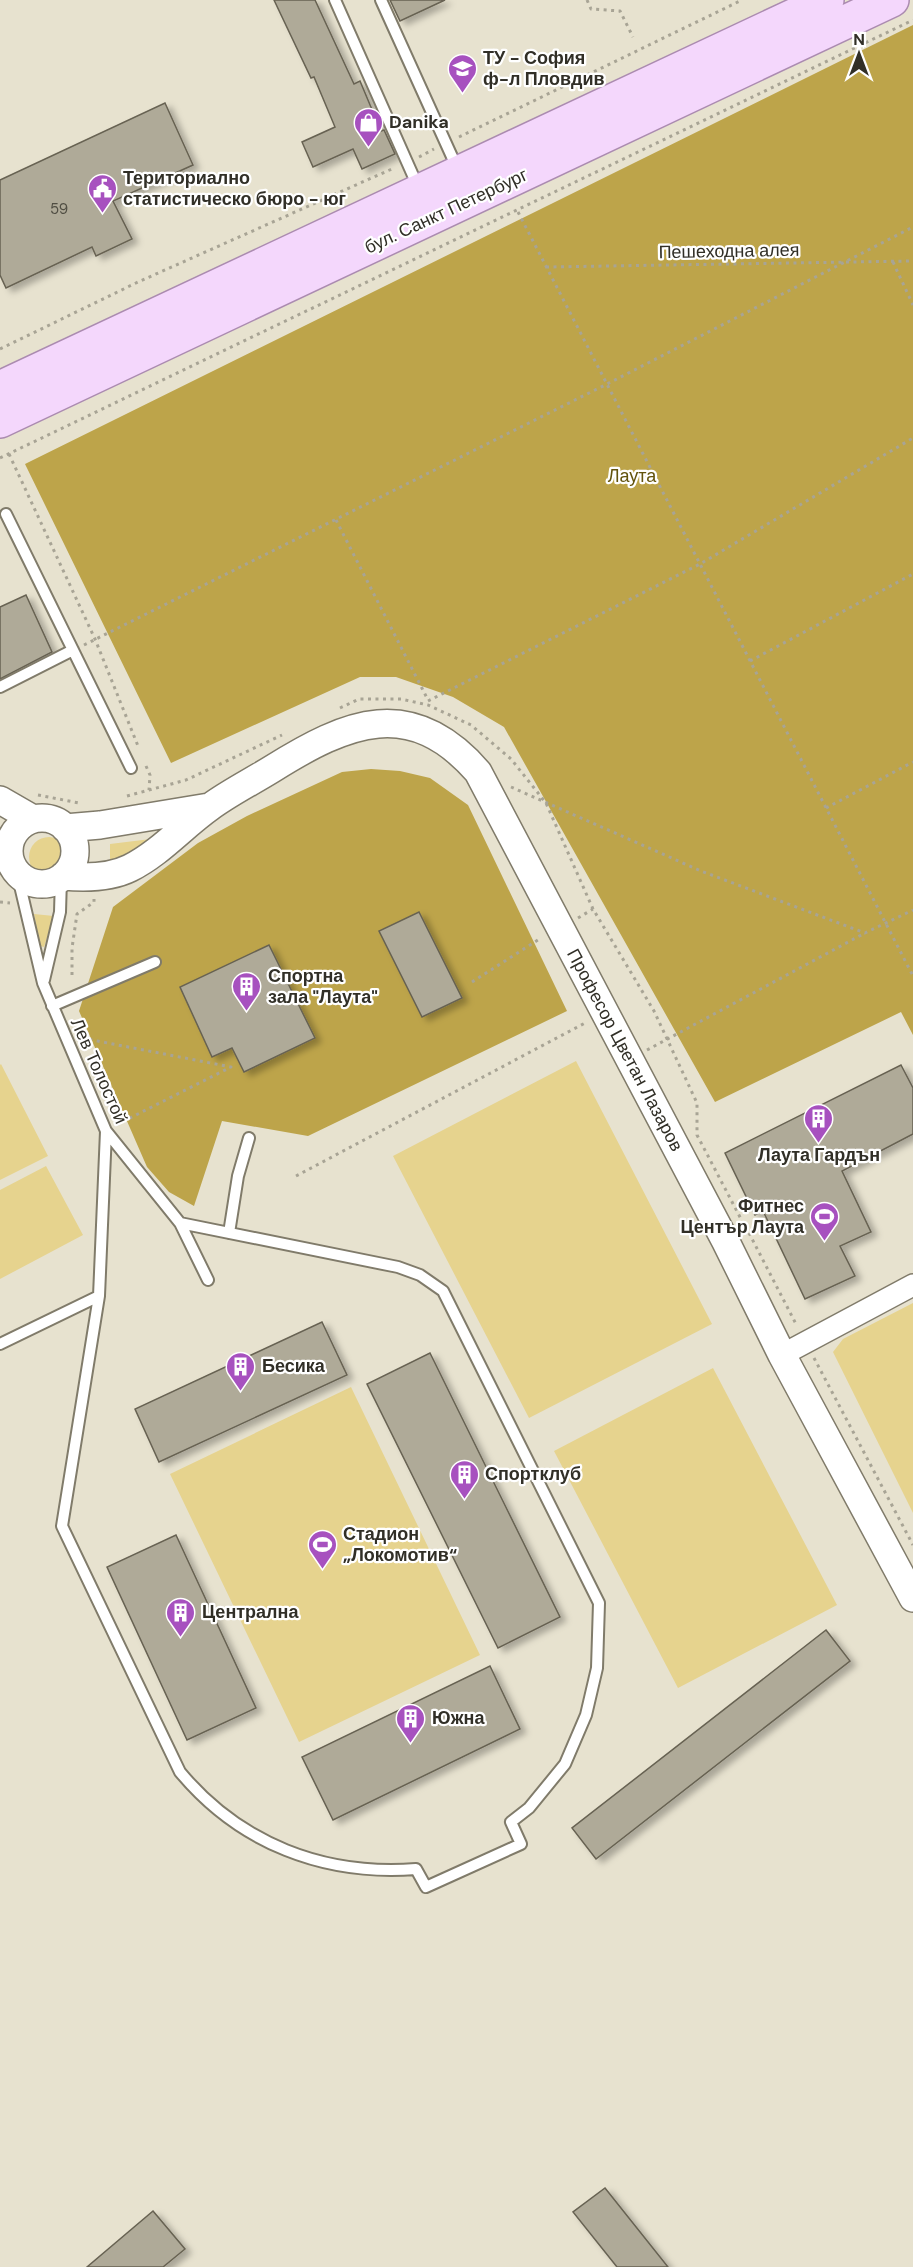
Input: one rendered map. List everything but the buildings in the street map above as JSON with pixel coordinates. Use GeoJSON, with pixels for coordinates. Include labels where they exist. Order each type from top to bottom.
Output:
{"type":"FeatureCollection","features":[{"type":"Feature","properties":{"kind":"main road","name":"бул. Санкт Петербург"},"geometry":{"type":"LineString","coordinates":[[0,387],[421,192],[827,0]]}},
{"type":"Feature","properties":{"kind":"main road","name":"бул. Санкт Петербург"},"geometry":{"type":"LineString","coordinates":[[0,422],[895,6]]}},
{"type":"Feature","properties":{"kind":"street","name":"Професор Цветан Лазаров"},"geometry":{"type":"LineString","coordinates":[[62,877],[96,877],[130,868],[210,807],[299,752],[337,732],[372,723],[403,724],[433,735],[458,750],[477,772],[561,928],[782,1355],[913,1598]]}},
{"type":"Feature","properties":{"kind":"street"},"geometry":{"type":"LineString","coordinates":[[0,800],[33,819],[50,819],[70,835],[75,852],[69,869],[62,877],[52,882],[33,883],[10,870],[11,840],[16,831],[33,819]]}},
{"type":"Feature","properties":{"kind":"street","name":"Професор Цветан Лазаров"},"geometry":{"type":"LineString","coordinates":[[64,828],[100,825],[210,807]]}},
{"type":"Feature","properties":{"kind":"street"},"geometry":{"type":"LineString","coordinates":[[782,1355],[913,1285]]}},
{"type":"Feature","properties":{"kind":"lane"},"geometry":{"type":"LineString","coordinates":[[335,0],[421,192]]}},
{"type":"Feature","properties":{"kind":"lane"},"geometry":{"type":"LineString","coordinates":[[381,0],[460,172]]}},
{"type":"Feature","properties":{"kind":"lane"},"geometry":{"type":"LineString","coordinates":[[6,514],[131,768]]}},
{"type":"Feature","properties":{"kind":"lane"},"geometry":{"type":"LineString","coordinates":[[0,687],[73,650]]}},
{"type":"Feature","properties":{"kind":"lane","name":"Лев Толостой"},"geometry":{"type":"LineString","coordinates":[[10,870],[43,983],[106,1131],[180,1223],[208,1281]]}},
{"type":"Feature","properties":{"kind":"lane"},"geometry":{"type":"LineString","coordinates":[[43,983],[60,912],[62,877]]}},
{"type":"Feature","properties":{"kind":"lane"},"geometry":{"type":"LineString","coordinates":[[52,1006],[155,962]]}},
{"type":"Feature","properties":{"kind":"lane"},"geometry":{"type":"LineString","coordinates":[[106,1131],[99,1296],[62,1526],[180,1772],[209,1803],[245,1829],[294,1855],[338,1866],[379,1872],[416,1869],[426,1887],[521,1844],[511,1822],[529,1808],[565,1764],[586,1715],[597,1668],[599,1603],[443,1291],[420,1275],[398,1267],[180,1223]]}},
{"type":"Feature","properties":{"kind":"lane"},"geometry":{"type":"LineString","coordinates":[[229,1233],[238,1176],[249,1138]]}},
{"type":"Feature","properties":{"kind":"lane"},"geometry":{"type":"LineString","coordinates":[[0,1344],[99,1296]]}},
{"type":"Feature","properties":{"kind":"path"},"geometry":{"type":"LineString","coordinates":[[587,0],[591,9],[620,11],[633,37]]}},
{"type":"Feature","properties":{"kind":"path"},"geometry":{"type":"LineString","coordinates":[[0,349],[138,282],[407,162],[742,0]]}},
{"type":"Feature","properties":{"kind":"path"},"geometry":{"type":"LineString","coordinates":[[0,458],[518,212],[895,6]]}},
{"type":"Feature","properties":{"kind":"path"},"geometry":{"type":"LineString","coordinates":[[518,212],[913,976]]}},
{"type":"Feature","properties":{"kind":"path"},"geometry":{"type":"LineString","coordinates":[[73,650],[607,384],[913,227]]}},
{"type":"Feature","properties":{"kind":"path","name":"Пешеходна алея"},"geometry":{"type":"LineString","coordinates":[[546,267],[913,261]]}},
{"type":"Feature","properties":{"kind":"path"},"geometry":{"type":"LineString","coordinates":[[893,262],[913,305]]}},
{"type":"Feature","properties":{"kind":"path"},"geometry":{"type":"LineString","coordinates":[[336,520],[428,700],[700,564],[913,438]]}},
{"type":"Feature","properties":{"kind":"path"},"geometry":{"type":"LineString","coordinates":[[9,454],[95,639],[141,754]]}},
{"type":"Feature","properties":{"kind":"path"},"geometry":{"type":"LineString","coordinates":[[750,661],[913,574]]}},
{"type":"Feature","properties":{"kind":"path"},"geometry":{"type":"LineString","coordinates":[[826,808],[913,762]]}},
{"type":"Feature","properties":{"kind":"path"},"geometry":{"type":"LineString","coordinates":[[145,765],[150,775],[149,790]]}},
{"type":"Feature","properties":{"kind":"path"},"geometry":{"type":"LineString","coordinates":[[477,772],[701,871],[865,933]]}},
{"type":"Feature","properties":{"kind":"path"},"geometry":{"type":"LineString","coordinates":[[472,982],[531,942],[593,909]]}},
{"type":"Feature","properties":{"kind":"path"},"geometry":{"type":"LineString","coordinates":[[630,1059],[865,933],[913,910]]}},
{"type":"Feature","properties":{"kind":"path"},"geometry":{"type":"LineString","coordinates":[[296,1176],[605,1012]]}},
{"type":"Feature","properties":{"kind":"path"},"geometry":{"type":"LineString","coordinates":[[64,1034],[231,1067],[106,1131]]}},
{"type":"Feature","properties":{"kind":"shaded area"},"geometry":{"type":"Polygon","coordinates":[[[49,837],[63,843],[69,857],[63,871],[49,877],[35,871],[29,857],[35,843],[49,837]]]}},
{"type":"Feature","properties":{"kind":"shaded area"},"geometry":{"type":"Polygon","coordinates":[[[159,838],[110,870],[110,844],[159,838]]]}},
{"type":"Feature","properties":{"kind":"shaded area"},"geometry":{"type":"Polygon","coordinates":[[[34,914],[54,916],[44,947],[40,946],[34,914]]]}},
{"type":"Feature","properties":{"kind":"shaded area"},"geometry":{"type":"Polygon","coordinates":[[[576,1061],[712,1324],[529,1418],[393,1156],[576,1061]]]}},
{"type":"Feature","properties":{"kind":"shaded area"},"geometry":{"type":"Polygon","coordinates":[[[0,1065],[48,1156],[0,1180],[0,1065]]]}},
{"type":"Feature","properties":{"kind":"shaded area"},"geometry":{"type":"Polygon","coordinates":[[[46,1166],[83,1235],[0,1279],[0,1190],[46,1166]]]}},
{"type":"Feature","properties":{"kind":"shaded area"},"geometry":{"type":"Polygon","coordinates":[[[913,1303],[913,1513],[833,1352],[843,1339],[913,1303]]]}},
{"type":"Feature","properties":{"kind":"shaded area"},"geometry":{"type":"Polygon","coordinates":[[[713,1368],[837,1605],[678,1688],[554,1451],[713,1368]]]}},
{"type":"Feature","properties":{"kind":"shaded area"},"geometry":{"type":"Polygon","coordinates":[[[351,1387],[480,1655],[299,1742],[170,1474],[351,1387]]]}},
{"type":"Feature","properties":{"kind":"green space","name":"Лаута"},"geometry":{"type":"Polygon","coordinates":[[[913,25],[913,1035],[901,1012],[715,1102],[504,727],[453,697],[396,677],[360,677],[171,763],[25,464],[913,25]]]}},
{"type":"Feature","properties":{"kind":"green space"},"geometry":{"type":"Polygon","coordinates":[[[371,769],[400,771],[430,778],[468,805],[567,1011],[308,1136],[222,1121],[194,1206],[169,1192],[147,1167],[79,1011],[113,907],[198,843],[247,816],[342,772],[371,769]]]}},
{"type":"Feature","properties":{"kind":"place","name":"ТУ - София ф-л Пловдив"},"geometry":{"type":"Point","coordinates":[462,94]}},
{"type":"Feature","properties":{"kind":"place","name":"Danika"},"geometry":{"type":"Point","coordinates":[368,148]}},
{"type":"Feature","properties":{"kind":"place","name":"Териториално статистическо бюро - юг"},"geometry":{"type":"Point","coordinates":[102,214]}},
{"type":"Feature","properties":{"kind":"place","name":"Спортна зала \"Лаута\""},"geometry":{"type":"Point","coordinates":[247,1012]}},
{"type":"Feature","properties":{"kind":"place","name":"Лаута Гардън"},"geometry":{"type":"Point","coordinates":[819,1144]}},
{"type":"Feature","properties":{"kind":"place","name":"Фитнес Център Лаута"},"geometry":{"type":"Point","coordinates":[825,1242]}},
{"type":"Feature","properties":{"kind":"place","name":"Бесика"},"geometry":{"type":"Point","coordinates":[241,1392]}},
{"type":"Feature","properties":{"kind":"place","name":"Спортклуб"},"geometry":{"type":"Point","coordinates":[464,1500]}},
{"type":"Feature","properties":{"kind":"place","name":"Стадион „Локомотив“"},"geometry":{"type":"Point","coordinates":[322,1570]}},
{"type":"Feature","properties":{"kind":"place","name":"Централна"},"geometry":{"type":"Point","coordinates":[181,1638]}},
{"type":"Feature","properties":{"kind":"place","name":"Южна"},"geometry":{"type":"Point","coordinates":[411,1744]}}]}
